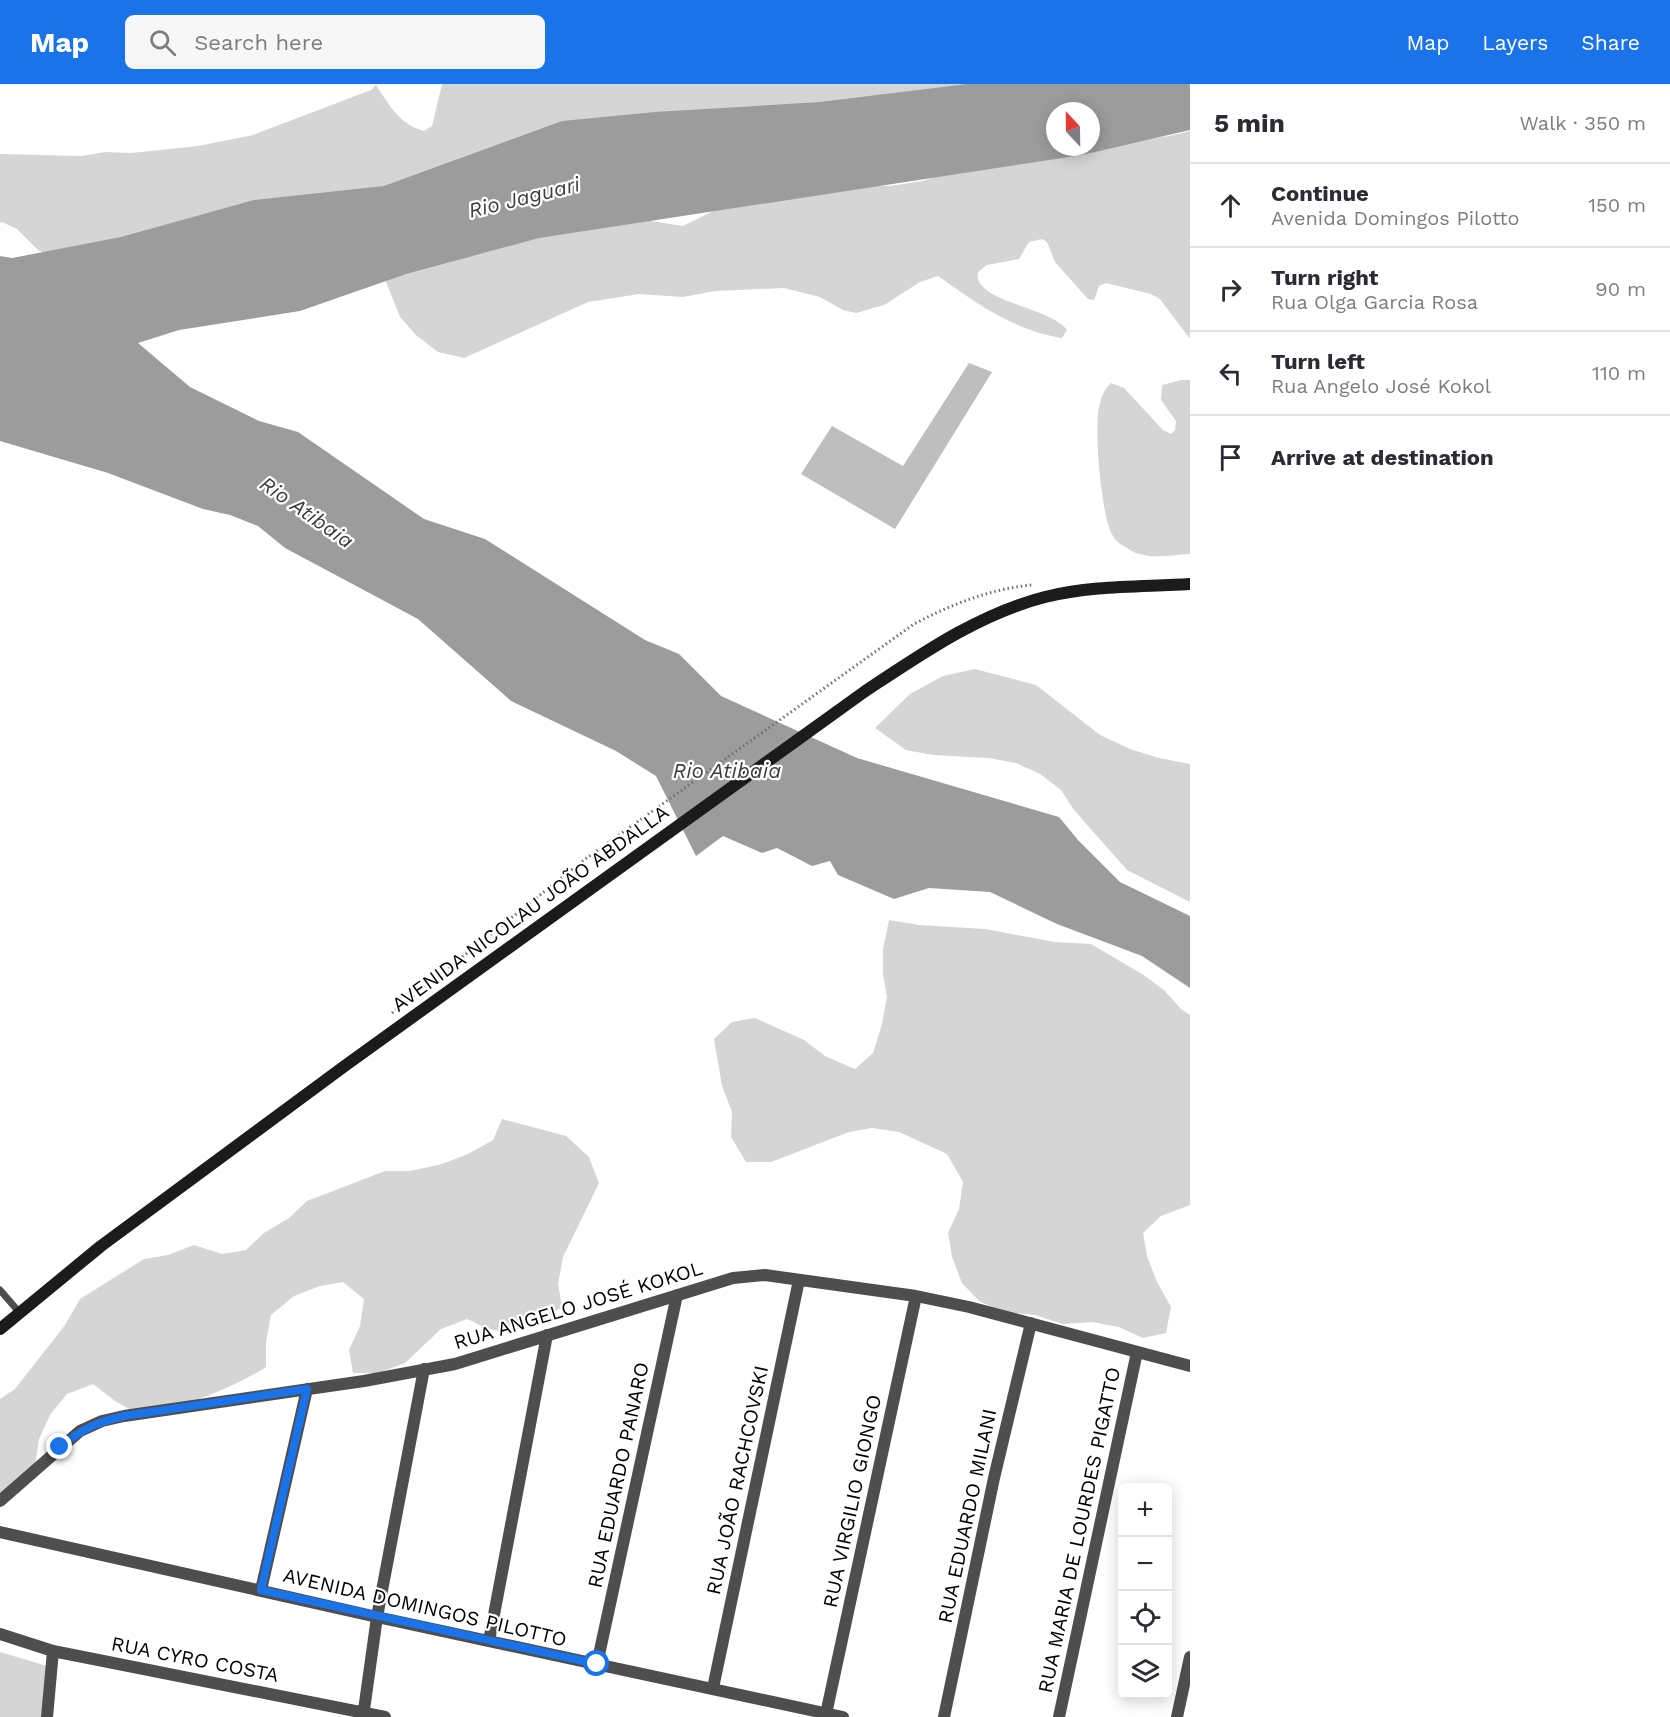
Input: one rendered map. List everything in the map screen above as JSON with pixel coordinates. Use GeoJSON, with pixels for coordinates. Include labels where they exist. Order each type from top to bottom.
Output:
{"type":"FeatureCollection","features":[{"type":"Feature","properties":{"kind":"main road","name":"AVENIDA NICOLAU JOÃO ABDALLA"},"geometry":{"type":"LineString","coordinates":[[0,1329],[110,1239],[600,881],[864,692],[948,639],[982,620],[1044,597],[1079,591],[1190,584]]}},
{"type":"Feature","properties":{"kind":"street","name":"RUA ANGELO JOSÉ KOKOL"},"geometry":{"type":"LineString","coordinates":[[0,1501],[80,1431],[102,1421],[455,1364],[733,1278],[765,1275],[916,1296],[1031,1323],[1190,1366]]}},
{"type":"Feature","properties":{"kind":"street","name":"RUA JOÃO RACHCOVSKI"},"geometry":{"type":"LineString","coordinates":[[713,1688],[799,1280]]}},
{"type":"Feature","properties":{"kind":"street","name":"RUA EDUARDO PANARO"},"geometry":{"type":"LineString","coordinates":[[597,1664],[677,1295]]}},
{"type":"Feature","properties":{"kind":"street","name":"RUA VIRGILIO GIONGO"},"geometry":{"type":"LineString","coordinates":[[826,1714],[916,1296]]}},
{"type":"Feature","properties":{"kind":"street","name":"RUA EDUARDO MILANI"},"geometry":{"type":"LineString","coordinates":[[944,1717],[993,1478],[1031,1323]]}},
{"type":"Feature","properties":{"kind":"street"},"geometry":{"type":"LineString","coordinates":[[489,1641],[547,1335]]}},
{"type":"Feature","properties":{"kind":"street","name":"RUA MARIA DE LOURDES PIGATTO"},"geometry":{"type":"LineString","coordinates":[[1059,1717],[1137,1352]]}},
{"type":"Feature","properties":{"kind":"street"},"geometry":{"type":"LineString","coordinates":[[363,1715],[376,1617],[424,1370]]}},
{"type":"Feature","properties":{"kind":"street"},"geometry":{"type":"LineString","coordinates":[[261,1590],[307,1389]]}},
{"type":"Feature","properties":{"kind":"street","name":"AVENIDA DOMINGOS PILOTTO"},"geometry":{"type":"LineString","coordinates":[[0,1532],[376,1617],[843,1717]]}},
{"type":"Feature","properties":{"kind":"street","name":"RUA CYRO COSTA"},"geometry":{"type":"LineString","coordinates":[[0,1634],[53,1651],[363,1715],[385,1717]]}},
{"type":"Feature","properties":{"kind":"street"},"geometry":{"type":"LineString","coordinates":[[47,1717],[53,1651]]}},
{"type":"Feature","properties":{"kind":"street"},"geometry":{"type":"LineString","coordinates":[[1177,1717],[1190,1657]]}},
{"type":"Feature","properties":{"kind":"lane"},"geometry":{"type":"LineString","coordinates":[[0,1290],[19,1312]]}},
{"type":"Feature","properties":{"kind":"path"},"geometry":{"type":"LineString","coordinates":[[584,860],[848,670]]}},
{"type":"Feature","properties":{"kind":"shaded area"},"geometry":{"type":"Polygon","coordinates":[[[442,84],[1126,84],[61,261],[38,250],[17,229],[0,223],[0,154],[82,156],[105,152],[131,153],[198,146],[253,135],[371,90],[376,85],[402,119],[424,131],[432,126],[442,84]]]}},
{"type":"Feature","properties":{"kind":"shaded area"},"geometry":{"type":"Polygon","coordinates":[[[1190,131],[1190,339],[1160,299],[1151,294],[1106,283],[1099,286],[1094,300],[1088,299],[1055,262],[1047,242],[1042,239],[1029,242],[1019,259],[987,265],[978,272],[979,282],[987,290],[1000,297],[1059,322],[1067,330],[1062,338],[1028,329],[997,315],[938,276],[920,282],[884,305],[856,313],[843,310],[820,297],[784,288],[715,291],[683,297],[639,294],[588,302],[464,358],[438,352],[417,336],[400,317],[380,267],[638,219],[683,226],[727,204],[829,186],[890,186],[922,181],[972,166],[1046,155],[1100,156],[1100,147],[1190,131]]]}},
{"type":"Feature","properties":{"kind":"shaded area"},"geometry":{"type":"Polygon","coordinates":[[[1190,380],[1190,554],[1141,555],[1117,541],[1109,526],[1100,473],[1097,434],[1099,407],[1106,388],[1111,383],[1124,388],[1163,430],[1171,434],[1175,430],[1176,421],[1161,400],[1162,385],[1190,380]]]}},
{"type":"Feature","properties":{"kind":"shaded area"},"geometry":{"type":"Polygon","coordinates":[[[975,669],[1036,685],[1100,735],[1130,749],[1190,764],[1190,902],[1127,870],[1074,810],[1061,790],[1040,774],[1016,763],[989,758],[933,755],[906,750],[875,728],[910,694],[943,676],[975,669]]]}},
{"type":"Feature","properties":{"kind":"shaded area"},"geometry":{"type":"Polygon","coordinates":[[[889,920],[919,925],[985,929],[1055,942],[1091,944],[1142,974],[1164,990],[1181,1009],[1190,1015],[1190,1205],[1161,1216],[1143,1233],[1147,1256],[1157,1282],[1171,1307],[1166,1333],[1143,1338],[1119,1327],[1092,1322],[1063,1324],[1035,1315],[1003,1312],[979,1301],[962,1283],[952,1257],[948,1233],[959,1209],[963,1182],[947,1154],[899,1132],[872,1128],[849,1132],[771,1162],[746,1162],[731,1137],[732,1112],[722,1086],[714,1039],[732,1022],[755,1018],[804,1040],[825,1056],[855,1069],[873,1053],[882,1024],[887,997],[883,974],[883,949],[889,920]]]}},
{"type":"Feature","properties":{"kind":"shaded area"},"geometry":{"type":"Polygon","coordinates":[[[502,1119],[566,1136],[589,1157],[599,1183],[563,1257],[558,1284],[562,1307],[537,1322],[509,1331],[490,1329],[467,1319],[441,1329],[405,1363],[378,1373],[353,1373],[349,1350],[360,1326],[364,1299],[343,1282],[320,1286],[294,1296],[271,1315],[266,1342],[266,1367],[222,1390],[188,1403],[140,1415],[115,1401],[93,1384],[67,1394],[50,1415],[39,1439],[35,1466],[20,1492],[0,1499],[0,1399],[15,1389],[65,1325],[80,1299],[144,1259],[168,1255],[194,1245],[222,1254],[246,1250],[264,1233],[289,1218],[307,1201],[385,1171],[410,1171],[442,1164],[468,1154],[493,1140],[502,1119]]]}},
{"type":"Feature","properties":{"kind":"shaded area"},"geometry":{"type":"Polygon","coordinates":[[[0,1652],[47,1666],[43,1717],[0,1717],[0,1652]]]}},
{"type":"Feature","properties":{"kind":"water"},"geometry":{"type":"Polygon","coordinates":[[[967,84],[1190,84],[1190,130],[1100,151],[1100,102],[1046,102],[1046,156],[1075,156],[539,238],[406,274],[300,311],[179,330],[138,343],[190,387],[259,421],[298,432],[424,519],[485,539],[645,640],[679,654],[721,696],[857,758],[1059,817],[1078,840],[1120,882],[1190,916],[1190,988],[1142,956],[1057,924],[990,892],[929,888],[894,899],[838,875],[830,861],[812,866],[777,848],[762,853],[723,836],[696,856],[656,776],[616,751],[511,701],[418,619],[285,548],[258,526],[230,515],[203,509],[108,473],[0,441],[0,256],[12,258],[121,237],[254,200],[384,186],[562,121],[655,112],[820,102],[967,84]]]}},
{"type":"Feature","properties":{"kind":"building"},"geometry":{"type":"Polygon","coordinates":[[[969,363],[992,372],[895,529],[801,474],[832,426],[903,466],[969,363]]]}},
{"type":"Feature","properties":{"kind":"route"},"geometry":{"type":"LineString","coordinates":[[60,1447],[80,1431],[102,1421],[307,1389],[261,1590],[597,1664]]}},
{"type":"Feature","properties":{"kind":"water label","name":"Rio Jaguari"},"geometry":{"type":"Point","coordinates":[524,197]}},
{"type":"Feature","properties":{"kind":"water label","name":"Rio Atibaia"},"geometry":{"type":"Point","coordinates":[307,512]}},
{"type":"Feature","properties":{"kind":"water label","name":"Rio Atibaia"},"geometry":{"type":"Point","coordinates":[727,770]}}]}
